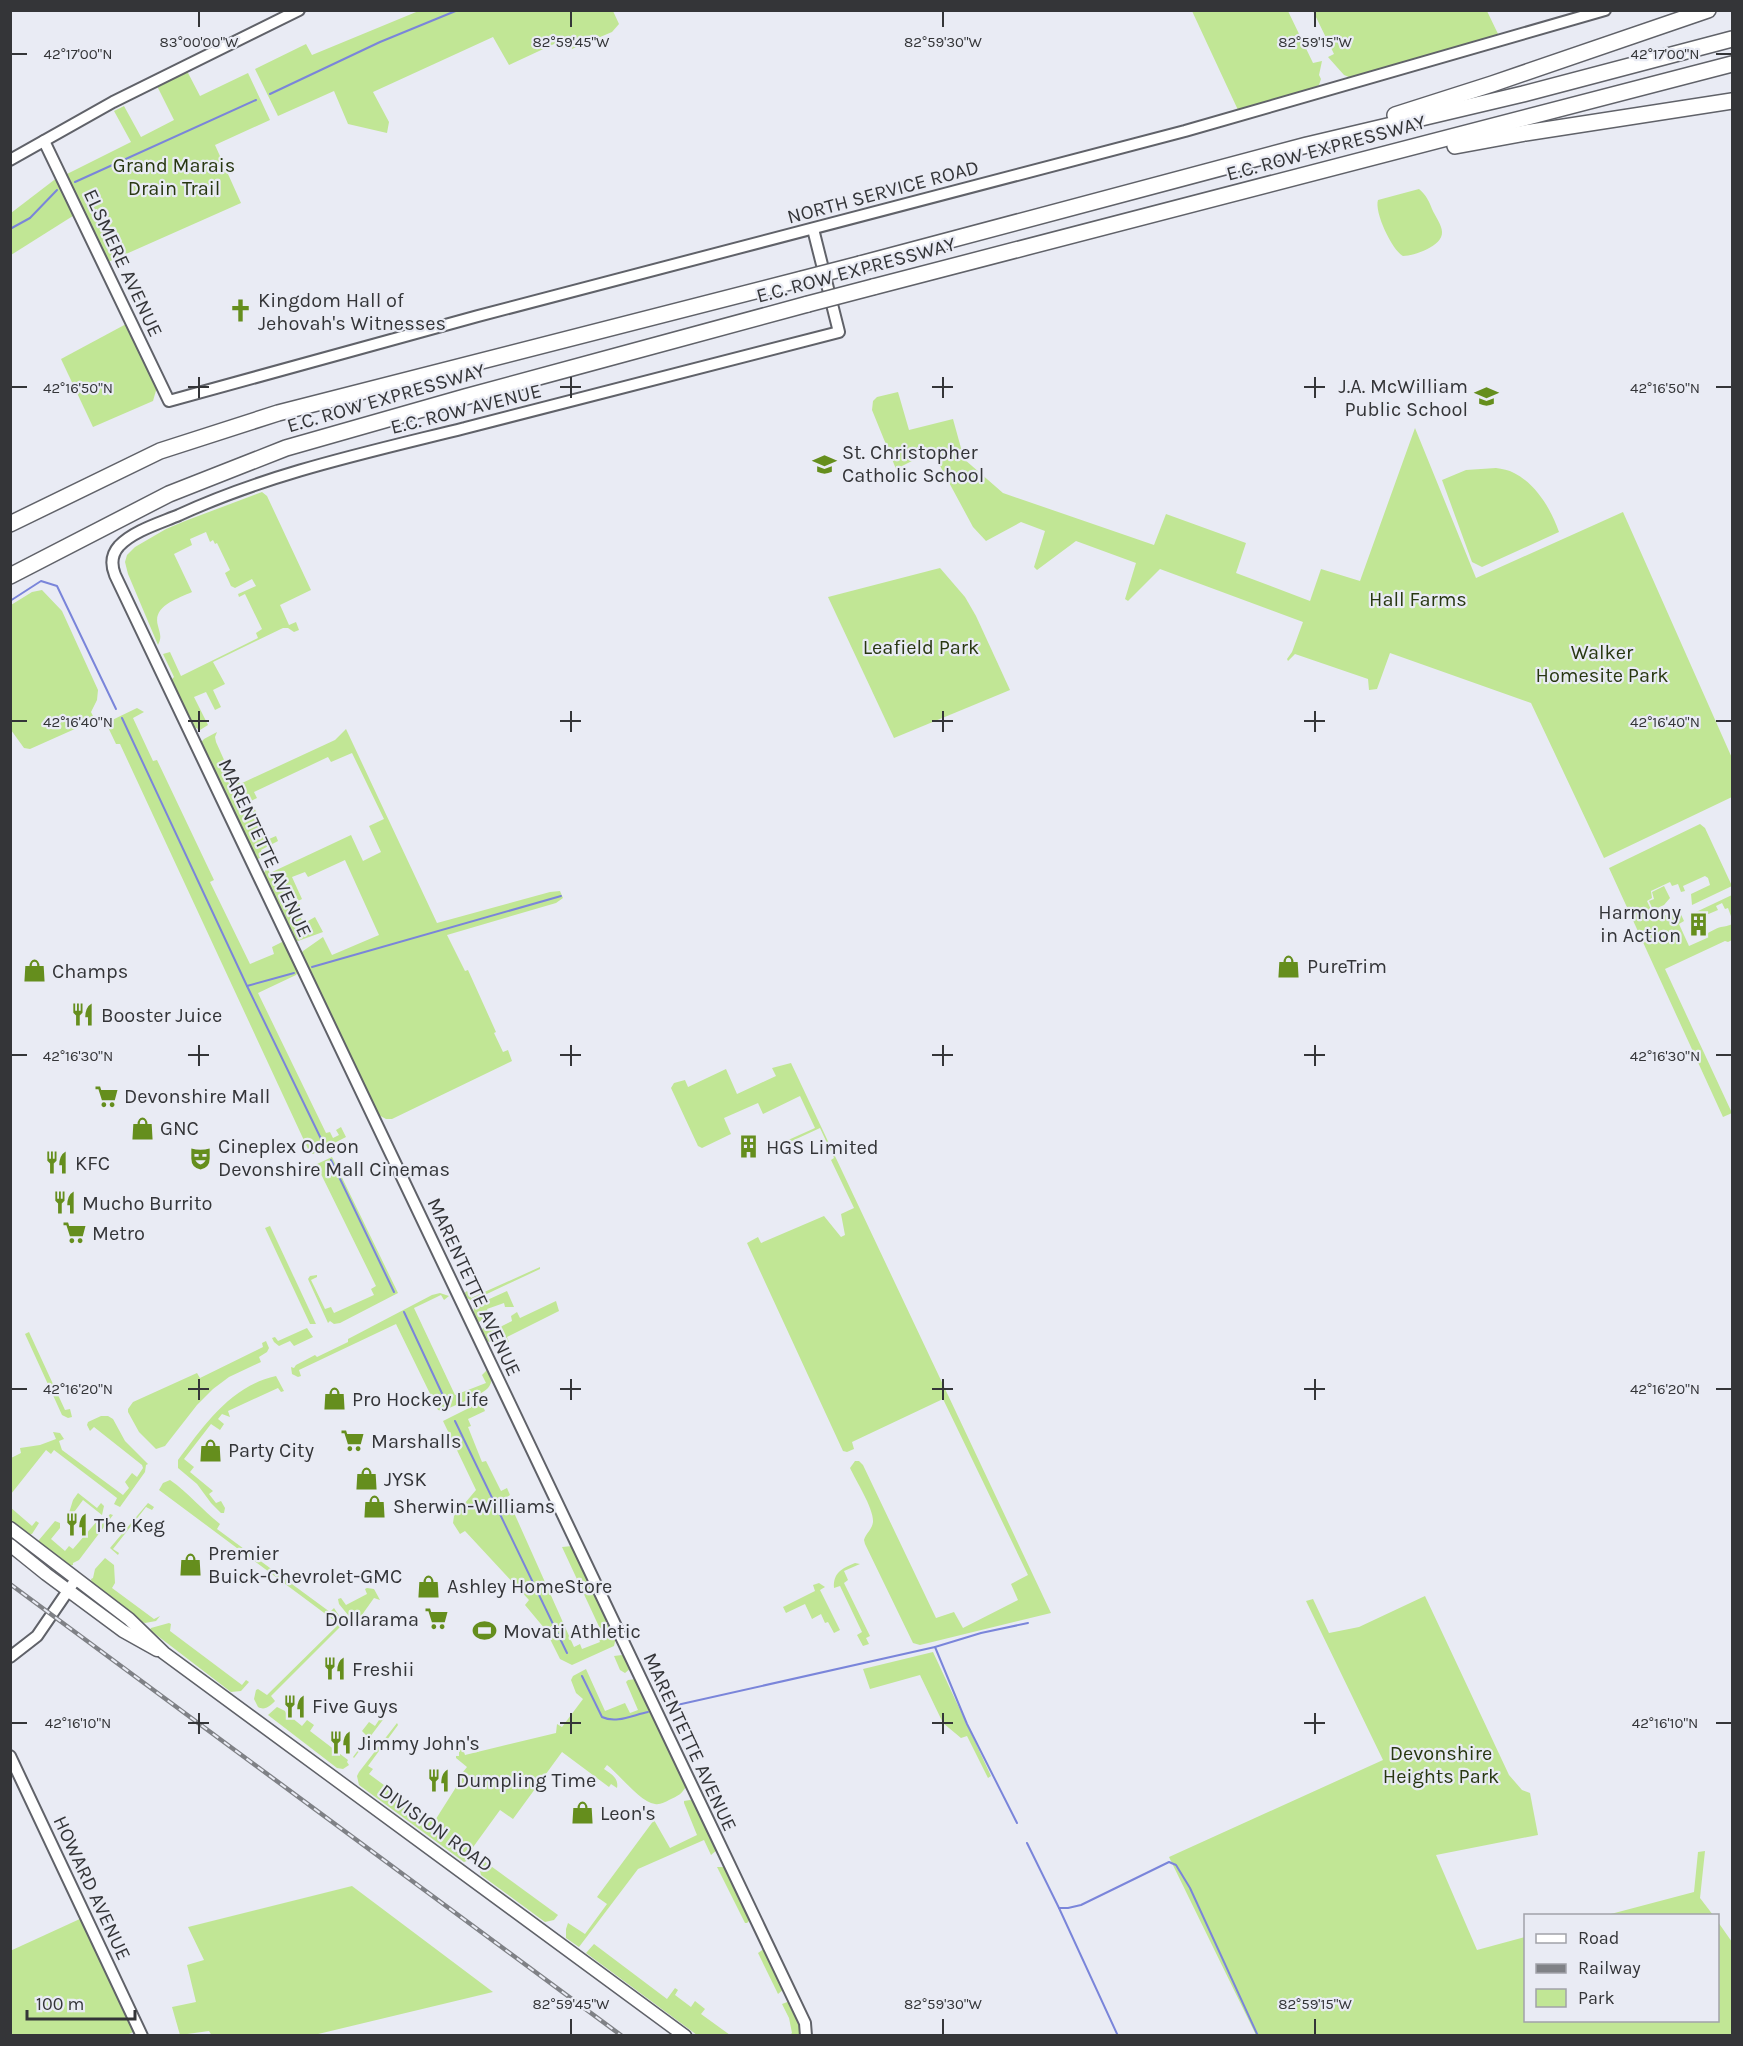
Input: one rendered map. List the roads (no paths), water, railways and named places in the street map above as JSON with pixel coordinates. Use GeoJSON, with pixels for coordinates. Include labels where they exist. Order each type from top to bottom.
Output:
{"type":"FeatureCollection","features":[{"type":"Feature","properties":{"kind":"highway"},"geometry":{"type":"LineString","coordinates":[[1669,24],[1697,10]]}},
{"type":"Feature","properties":{"kind":"highway"},"geometry":{"type":"LineString","coordinates":[[1307,145],[1708,10]]}},
{"type":"Feature","properties":{"kind":"highway","name":"E.C. ROW EXPRESSWAY"},"geometry":{"type":"LineString","coordinates":[[10,524],[160,451],[278,413],[860,264],[1307,145],[1523,94],[1732,39]]}},
{"type":"Feature","properties":{"kind":"highway","name":"E.C. ROW EXPRESSWAY"},"geometry":{"type":"LineString","coordinates":[[10,576],[169,494],[286,448],[476,393],[808,304],[1732,64]]}},
{"type":"Feature","properties":{"kind":"highway"},"geometry":{"type":"LineString","coordinates":[[1351,164],[1537,131],[1732,101]]}},
{"type":"Feature","properties":{"kind":"highway"},"geometry":{"type":"LineString","coordinates":[[10,516],[160,451]]}},
{"type":"Feature","properties":{"kind":"main road","name":"DIVISION ROAD"},"geometry":{"type":"LineString","coordinates":[[10,1528],[129,1619],[164,1653],[685,2036]]}},
{"type":"Feature","properties":{"kind":"main road","name":"DIVISION ROAD"},"geometry":{"type":"LineString","coordinates":[[10,1545],[130,1636],[164,1653]]}},
{"type":"Feature","properties":{"kind":"street"},"geometry":{"type":"LineString","coordinates":[[10,160],[113,102],[299,10]]}},
{"type":"Feature","properties":{"kind":"street","name":"NORTH SERVICE ROAD"},"geometry":{"type":"LineString","coordinates":[[169,401],[401,337],[1185,131],[1605,10]]}},
{"type":"Feature","properties":{"kind":"street","name":"ELSMERE AVENUE"},"geometry":{"type":"LineString","coordinates":[[44,141],[169,401]]}},
{"type":"Feature","properties":{"kind":"street","name":"E.C. ROW AVENUE"},"geometry":{"type":"LineString","coordinates":[[114,553],[119,545],[139,533],[203,504],[265,482],[363,454],[839,332],[813,229]]}},
{"type":"Feature","properties":{"kind":"street","name":"MARENTETTE AVENUE"},"geometry":{"type":"LineString","coordinates":[[114,553],[112,568],[115,575],[805,2023],[806,2036]]}},
{"type":"Feature","properties":{"kind":"street"},"geometry":{"type":"LineString","coordinates":[[10,1657],[37,1636],[76,1579]]}},
{"type":"Feature","properties":{"kind":"street","name":"HOWARD AVENUE"},"geometry":{"type":"LineString","coordinates":[[10,1756],[142,2036]]}},
{"type":"Feature","properties":{"kind":"waterway"},"geometry":{"type":"LineString","coordinates":[[270,94],[380,42],[458,10]]}},
{"type":"Feature","properties":{"kind":"waterway"},"geometry":{"type":"LineString","coordinates":[[75,182],[256,100]]}},
{"type":"Feature","properties":{"kind":"waterway"},"geometry":{"type":"LineString","coordinates":[[10,229],[30,218],[57,190]]}},
{"type":"Feature","properties":{"kind":"waterway"},"geometry":{"type":"LineString","coordinates":[[10,601],[41,581],[57,586],[116,709]]}},
{"type":"Feature","properties":{"kind":"waterway"},"geometry":{"type":"LineString","coordinates":[[122,718],[325,1147]]}},
{"type":"Feature","properties":{"kind":"waterway"},"geometry":{"type":"LineString","coordinates":[[312,967],[561,896]]}},
{"type":"Feature","properties":{"kind":"waterway"},"geometry":{"type":"LineString","coordinates":[[247,986],[294,973]]}},
{"type":"Feature","properties":{"kind":"waterway"},"geometry":{"type":"LineString","coordinates":[[331,1160],[394,1292]]}},
{"type":"Feature","properties":{"kind":"waterway"},"geometry":{"type":"LineString","coordinates":[[404,1312],[446,1402]]}},
{"type":"Feature","properties":{"kind":"waterway"},"geometry":{"type":"LineString","coordinates":[[455,1421],[567,1653]]}},
{"type":"Feature","properties":{"kind":"waterway"},"geometry":{"type":"LineString","coordinates":[[668,1707],[935,1647],[981,1633],[1028,1623]]}},
{"type":"Feature","properties":{"kind":"waterway"},"geometry":{"type":"LineString","coordinates":[[935,1647],[967,1724],[1017,1823]]}},
{"type":"Feature","properties":{"kind":"waterway"},"geometry":{"type":"LineString","coordinates":[[582,1676],[602,1717],[613,1720],[648,1712]]}},
{"type":"Feature","properties":{"kind":"waterway"},"geometry":{"type":"LineString","coordinates":[[1027,1843],[1059,1908],[1081,1905],[1169,1862],[1176,1865],[1190,1888],[1258,2036]]}},
{"type":"Feature","properties":{"kind":"waterway"},"geometry":{"type":"LineString","coordinates":[[1059,1908],[1118,2036]]}},
{"type":"Feature","properties":{"kind":"railway"},"geometry":{"type":"LineString","coordinates":[[10,1584],[622,2036]]}},
{"type":"Feature","properties":{"kind":"place","name":"Kingdom Hall of Jehovah's Witnesses"},"geometry":{"type":"Point","coordinates":[240,311]}},
{"type":"Feature","properties":{"kind":"place","name":"J.A. McWilliam Public School"},"geometry":{"type":"Point","coordinates":[1486,397]}},
{"type":"Feature","properties":{"kind":"place","name":"St. Christopher Catholic School"},"geometry":{"type":"Point","coordinates":[824,464]}},
{"type":"Feature","properties":{"kind":"place","name":"Harmony in Action"},"geometry":{"type":"Point","coordinates":[1699,924]}},
{"type":"Feature","properties":{"kind":"place","name":"PureTrim"},"geometry":{"type":"Point","coordinates":[1289,966]}},
{"type":"Feature","properties":{"kind":"place","name":"Champs"},"geometry":{"type":"Point","coordinates":[34,971]}},
{"type":"Feature","properties":{"kind":"place","name":"Booster Juice"},"geometry":{"type":"Point","coordinates":[83,1015]}},
{"type":"Feature","properties":{"kind":"place","name":"Devonshire Mall"},"geometry":{"type":"Point","coordinates":[106,1096]}},
{"type":"Feature","properties":{"kind":"place","name":"GNC"},"geometry":{"type":"Point","coordinates":[142,1128]}},
{"type":"Feature","properties":{"kind":"place","name":"HGS Limited"},"geometry":{"type":"Point","coordinates":[748,1147]}},
{"type":"Feature","properties":{"kind":"place","name":"Cineplex Odeon Devonshire Mall Cinemas"},"geometry":{"type":"Point","coordinates":[200,1158]}},
{"type":"Feature","properties":{"kind":"place","name":"KFC"},"geometry":{"type":"Point","coordinates":[57,1163]}},
{"type":"Feature","properties":{"kind":"place","name":"Mucho Burrito"},"geometry":{"type":"Point","coordinates":[64,1203]}},
{"type":"Feature","properties":{"kind":"place","name":"Metro"},"geometry":{"type":"Point","coordinates":[74,1233]}},
{"type":"Feature","properties":{"kind":"place","name":"Pro Hockey Life"},"geometry":{"type":"Point","coordinates":[334,1399]}},
{"type":"Feature","properties":{"kind":"place","name":"Marshalls"},"geometry":{"type":"Point","coordinates":[353,1441]}},
{"type":"Feature","properties":{"kind":"place","name":"Party City"},"geometry":{"type":"Point","coordinates":[210,1450]}},
{"type":"Feature","properties":{"kind":"place","name":"JYSK"},"geometry":{"type":"Point","coordinates":[366,1479]}},
{"type":"Feature","properties":{"kind":"place","name":"Sherwin-Williams"},"geometry":{"type":"Point","coordinates":[375,1506]}},
{"type":"Feature","properties":{"kind":"place","name":"The Keg"},"geometry":{"type":"Point","coordinates":[76,1525]}},
{"type":"Feature","properties":{"kind":"place","name":"Premier Buick-Chevrolet-GMC"},"geometry":{"type":"Point","coordinates":[190,1565]}},
{"type":"Feature","properties":{"kind":"place","name":"Ashley HomeStore"},"geometry":{"type":"Point","coordinates":[429,1586]}},
{"type":"Feature","properties":{"kind":"place","name":"Dollarama"},"geometry":{"type":"Point","coordinates":[437,1619]}},
{"type":"Feature","properties":{"kind":"place","name":"Movati Athletic"},"geometry":{"type":"Point","coordinates":[485,1631]}},
{"type":"Feature","properties":{"kind":"place","name":"Freshii"},"geometry":{"type":"Point","coordinates":[334,1669]}},
{"type":"Feature","properties":{"kind":"place","name":"Five Guys"},"geometry":{"type":"Point","coordinates":[294,1706]}},
{"type":"Feature","properties":{"kind":"place","name":"Jimmy John's"},"geometry":{"type":"Point","coordinates":[340,1743]}},
{"type":"Feature","properties":{"kind":"place","name":"Dumpling Time"},"geometry":{"type":"Point","coordinates":[438,1780]}},
{"type":"Feature","properties":{"kind":"place","name":"Leon's"},"geometry":{"type":"Point","coordinates":[582,1813]}},
{"type":"Feature","properties":{"kind":"park label","name":"Grand Marais Drain Trail"},"geometry":{"type":"Point","coordinates":[174,176]}},
{"type":"Feature","properties":{"kind":"park label","name":"Hall Farms"},"geometry":{"type":"Point","coordinates":[1418,599]}},
{"type":"Feature","properties":{"kind":"park label","name":"Leafield Park"},"geometry":{"type":"Point","coordinates":[921,647]}},
{"type":"Feature","properties":{"kind":"park label","name":"Walker Homesite Park"},"geometry":{"type":"Point","coordinates":[1602,664]}},
{"type":"Feature","properties":{"kind":"park label","name":"Devonshire Heights Park"},"geometry":{"type":"Point","coordinates":[1441,1764]}}]}
